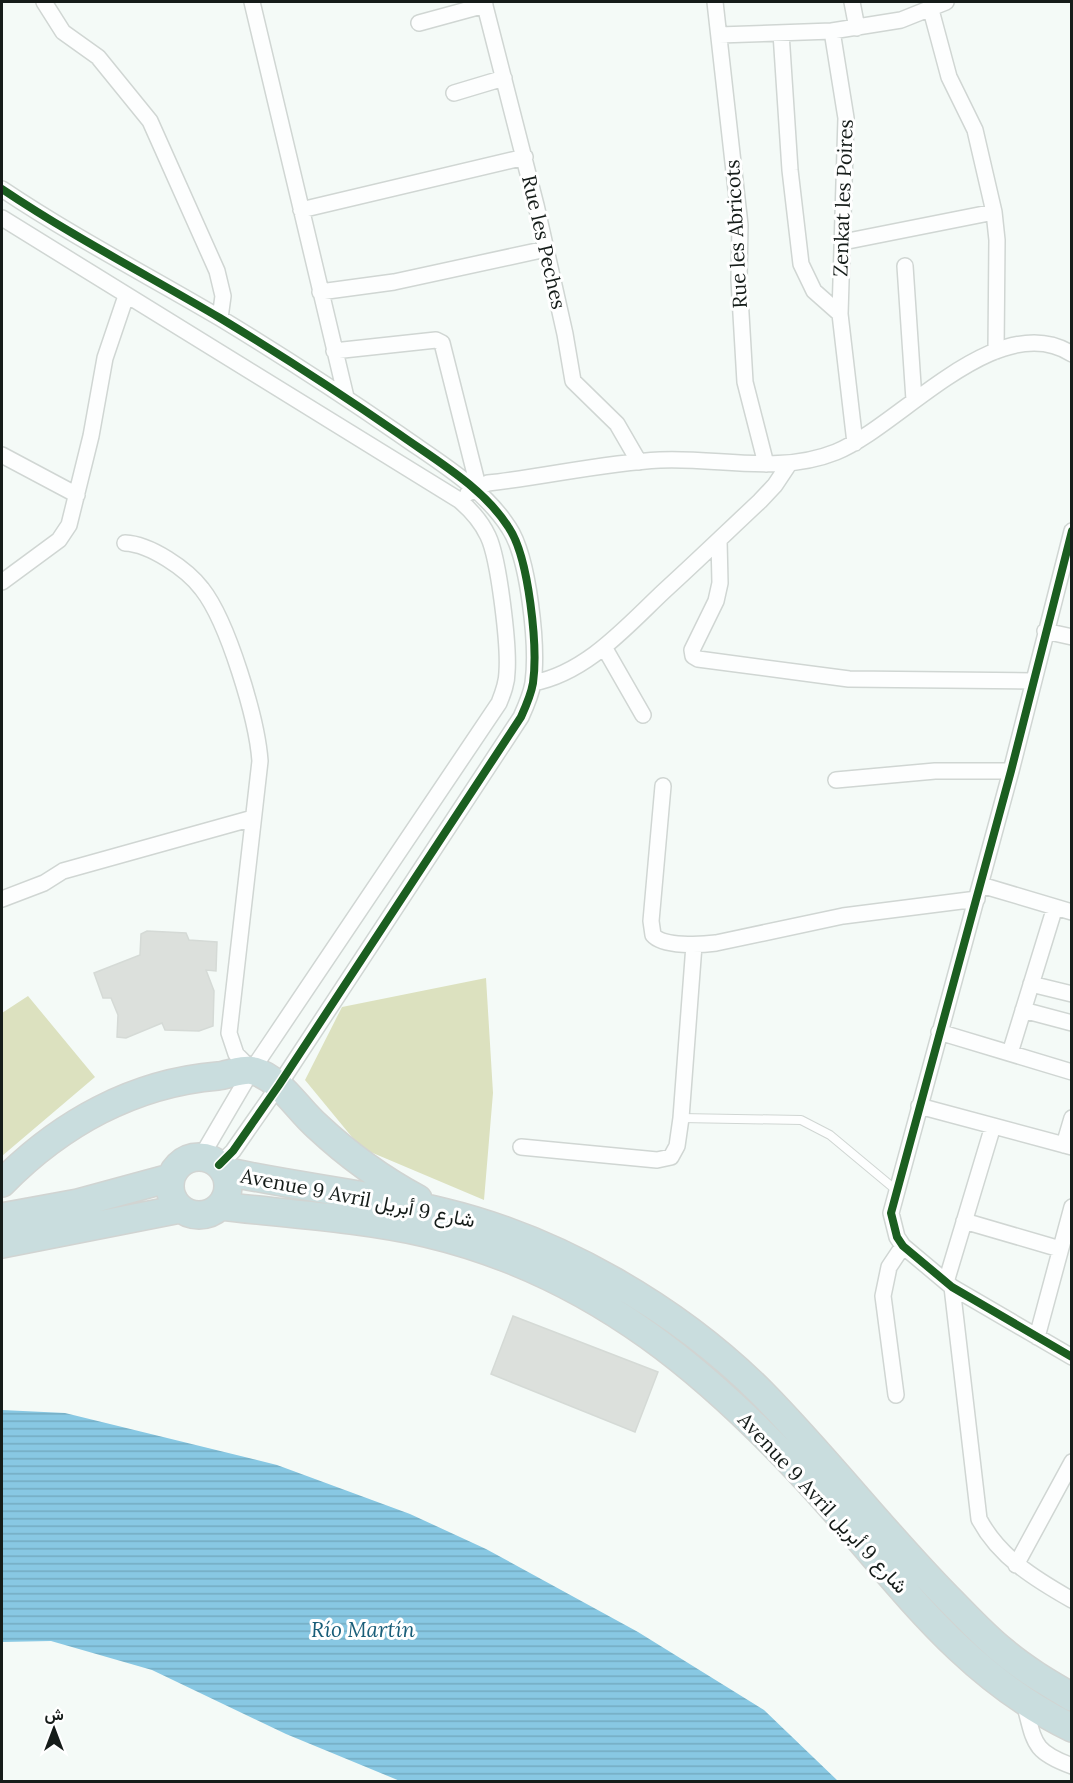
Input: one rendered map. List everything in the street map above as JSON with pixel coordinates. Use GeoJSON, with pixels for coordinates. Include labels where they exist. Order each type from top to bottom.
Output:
{"type":"FeatureCollection","features":[{"type":"Feature","properties":{"kind":"highway"},"geometry":{"type":"LineString","coordinates":[[2,1183],[51,1138],[87,1115],[110,1104],[172,1084],[252,1070],[279,1085],[316,1126],[350,1155],[389,1183],[442,1212]]}},
{"type":"Feature","properties":{"kind":"highway"},"geometry":{"type":"LineString","coordinates":[[2,1217],[78,1203],[170,1178],[182,1162],[215,1164]]}},
{"type":"Feature","properties":{"kind":"highway","name":"Avenue 9 Avril شارع 9 أبريل"},"geometry":{"type":"LineString","coordinates":[[215,1164],[228,1185],[220,1206]]}},
{"type":"Feature","properties":{"kind":"highway","name":"Avenue 9 Avril شارع 9 أبريل"},"geometry":{"type":"LineString","coordinates":[[215,1164],[442,1212],[488,1225],[545,1247],[594,1271],[685,1326],[764,1395],[911,1560],[1001,1650],[1032,1674],[1071,1697]]}},
{"type":"Feature","properties":{"kind":"highway"},"geometry":{"type":"LineString","coordinates":[[170,1178],[172,1198],[180,1209]]}},
{"type":"Feature","properties":{"kind":"highway","name":"Avenue 9 Avril شارع 9 أبريل"},"geometry":{"type":"LineString","coordinates":[[2,1244],[180,1209],[201,1215],[220,1206],[344,1219],[428,1234],[502,1256],[579,1291],[670,1349],[748,1419],[816,1490],[949,1640],[999,1685],[1024,1703],[1071,1728]]}},
{"type":"Feature","properties":{"kind":"street"},"geometry":{"type":"LineString","coordinates":[[44,2],[63,32],[98,57],[150,121],[217,271],[223,296],[220,318]]}},
{"type":"Feature","properties":{"kind":"street"},"geometry":{"type":"LineString","coordinates":[[252,2],[346,397]]}},
{"type":"Feature","properties":{"kind":"street","name":"Rue les Abricots"},"geometry":{"type":"LineString","coordinates":[[715,2],[740,225],[739,280],[745,382],[766,464]]}},
{"type":"Feature","properties":{"kind":"street"},"geometry":{"type":"LineString","coordinates":[[852,2],[857,28]]}},
{"type":"Feature","properties":{"kind":"street"},"geometry":{"type":"LineString","coordinates":[[719,35],[857,28],[901,20],[931,10],[946,2]]}},
{"type":"Feature","properties":{"kind":"street"},"geometry":{"type":"LineString","coordinates":[[419,23],[484,3]]}},
{"type":"Feature","properties":{"kind":"street","name":"Rue les Peches"},"geometry":{"type":"LineString","coordinates":[[484,3],[525,157],[565,334],[573,381],[617,424],[639,462]]}},
{"type":"Feature","properties":{"kind":"street"},"geometry":{"type":"LineString","coordinates":[[931,10],[949,77],[975,130],[994,212],[997,240],[996,351]]}},
{"type":"Feature","properties":{"kind":"street","name":"Zenkat les Poires"},"geometry":{"type":"LineString","coordinates":[[832,31],[846,118],[840,314],[855,443]]}},
{"type":"Feature","properties":{"kind":"street"},"geometry":{"type":"LineString","coordinates":[[781,33],[790,170],[801,264],[814,291],[840,314]]}},
{"type":"Feature","properties":{"kind":"street"},"geometry":{"type":"LineString","coordinates":[[454,93],[504,78]]}},
{"type":"Feature","properties":{"kind":"street"},"geometry":{"type":"LineString","coordinates":[[302,210],[525,157]]}},
{"type":"Feature","properties":{"kind":"street"},"geometry":{"type":"LineString","coordinates":[[2,189],[63,230],[220,318],[346,397],[476,487],[517,540],[534,639],[533,683],[521,717],[279,1085],[233,1151],[215,1164]]}},
{"type":"Feature","properties":{"kind":"street"},"geometry":{"type":"LineString","coordinates":[[843,242],[994,212]]}},
{"type":"Feature","properties":{"kind":"street"},"geometry":{"type":"LineString","coordinates":[[2,218],[459,500],[480,522],[493,551],[508,659],[505,688],[499,703],[252,1070],[215,1164]]}},
{"type":"Feature","properties":{"kind":"street"},"geometry":{"type":"LineString","coordinates":[[320,292],[404,280],[546,249]]}},
{"type":"Feature","properties":{"kind":"street"},"geometry":{"type":"LineString","coordinates":[[905,266],[914,400]]}},
{"type":"Feature","properties":{"kind":"street"},"geometry":{"type":"LineString","coordinates":[[2,582],[59,540],[69,525],[105,357],[126,296]]}},
{"type":"Feature","properties":{"kind":"street"},"geometry":{"type":"LineString","coordinates":[[334,351],[436,340],[442,343],[476,487]]}},
{"type":"Feature","properties":{"kind":"street"},"geometry":{"type":"LineString","coordinates":[[459,500],[476,487],[639,462],[660,460],[789,464],[817,458],[855,443],[962,367],[996,351],[1017,345],[1046,344],[1059,347],[1071,354]]}},
{"type":"Feature","properties":{"kind":"street"},"geometry":{"type":"LineString","coordinates":[[4,460],[77,495]]}},
{"type":"Feature","properties":{"kind":"street"},"geometry":{"type":"LineString","coordinates":[[533,683],[547,681],[574,668],[604,647],[775,485],[789,464]]}},
{"type":"Feature","properties":{"kind":"street"},"geometry":{"type":"LineString","coordinates":[[1071,531],[979,892],[894,1196],[893,1226],[903,1246],[949,1284],[1071,1357]]}},
{"type":"Feature","properties":{"kind":"street"},"geometry":{"type":"LineString","coordinates":[[719,540],[720,583],[716,601],[692,650],[693,656],[698,659],[849,679],[1032,681]]}},
{"type":"Feature","properties":{"kind":"street"},"geometry":{"type":"LineString","coordinates":[[125,543],[147,547],[195,581],[208,597],[235,660],[256,732],[260,761],[229,1033],[236,1054],[252,1070]]}},
{"type":"Feature","properties":{"kind":"street"},"geometry":{"type":"LineString","coordinates":[[1046,631],[1071,637]]}},
{"type":"Feature","properties":{"kind":"street"},"geometry":{"type":"LineString","coordinates":[[604,647],[643,715]]}},
{"type":"Feature","properties":{"kind":"street"},"geometry":{"type":"LineString","coordinates":[[836,780],[936,771],[1011,771]]}},
{"type":"Feature","properties":{"kind":"street"},"geometry":{"type":"LineString","coordinates":[[663,786],[651,929],[656,939],[661,941],[694,945],[716,943],[979,892],[1071,912]]}},
{"type":"Feature","properties":{"kind":"street"},"geometry":{"type":"LineString","coordinates":[[2,899],[44,884],[63,871],[253,818]]}},
{"type":"Feature","properties":{"kind":"street"},"geometry":{"type":"LineString","coordinates":[[1010,1053],[1055,907]]}},
{"type":"Feature","properties":{"kind":"street"},"geometry":{"type":"LineString","coordinates":[[520,1148],[665,1160],[675,1152],[681,1118],[694,945]]}},
{"type":"Feature","properties":{"kind":"street"},"geometry":{"type":"LineString","coordinates":[[1031,984],[1071,994]]}},
{"type":"Feature","properties":{"kind":"street"},"geometry":{"type":"LineString","coordinates":[[1023,1010],[1071,1023]]}},
{"type":"Feature","properties":{"kind":"street"},"geometry":{"type":"LineString","coordinates":[[939,1032],[1071,1072]]}},
{"type":"Feature","properties":{"kind":"street"},"geometry":{"type":"LineString","coordinates":[[919,1106],[1068,1146],[1071,1118]]}},
{"type":"Feature","properties":{"kind":"street"},"geometry":{"type":"LineString","coordinates":[[993,1126],[964,1221],[949,1284],[978,1519],[986,1533],[1016,1564],[1071,1600]]}},
{"type":"Feature","properties":{"kind":"street"},"geometry":{"type":"LineString","coordinates":[[1037,1337],[1071,1207]]}},
{"type":"Feature","properties":{"kind":"street"},"geometry":{"type":"LineString","coordinates":[[964,1221],[1060,1249]]}},
{"type":"Feature","properties":{"kind":"street"},"geometry":{"type":"LineString","coordinates":[[896,1395],[883,1296],[889,1267],[903,1246]]}},
{"type":"Feature","properties":{"kind":"street"},"geometry":{"type":"LineString","coordinates":[[1016,1564],[1071,1462]]}},
{"type":"Feature","properties":{"kind":"street"},"geometry":{"type":"LineString","coordinates":[[1024,1703],[1036,1745],[1050,1758],[1071,1766]]}},
{"type":"Feature","properties":{"kind":"lane"},"geometry":{"type":"LineString","coordinates":[[681,1118],[801,1120],[830,1135],[894,1196]]}},
{"type":"Feature","properties":{"kind":"green space"},"geometry":{"type":"Polygon","coordinates":[[[486,978],[493,1093],[484,1200],[361,1148],[305,1080],[342,1007],[486,978]]]}},
{"type":"Feature","properties":{"kind":"green space"},"geometry":{"type":"Polygon","coordinates":[[[28,996],[95,1077],[2,1156],[2,1013],[28,996]]]}},
{"type":"Feature","properties":{"kind":"water","name":"Río Martín"},"geometry":{"type":"Polygon","coordinates":[[[2,1410],[65,1413],[277,1465],[410,1514],[486,1549],[638,1632],[764,1710],[838,1781],[400,1781],[286,1734],[152,1670],[51,1641],[2,1642],[2,1410]]]}},
{"type":"Feature","properties":{"kind":"building"},"geometry":{"type":"Polygon","coordinates":[[[147,931],[186,933],[189,940],[217,942],[216,971],[206,970],[214,991],[213,1026],[199,1031],[165,1030],[162,1023],[126,1038],[117,1037],[118,1015],[111,998],[103,998],[94,973],[140,955],[141,934],[147,931]]]}},
{"type":"Feature","properties":{"kind":"building"},"geometry":{"type":"Polygon","coordinates":[[[513,1316],[658,1372],[635,1432],[491,1374],[513,1316]]]}},
{"type":"Feature","properties":{"kind":"cycle path"},"geometry":{"type":"LineString","coordinates":[[2,189],[82,239],[266,346],[459,476],[487,500],[509,528],[516,542],[527,581],[533,626],[534,667],[531,692],[521,717],[279,1085],[233,1151],[219,1165]]}},
{"type":"Feature","properties":{"kind":"cycle path"},"geometry":{"type":"LineString","coordinates":[[1072,531],[1011,771],[891,1213],[897,1237],[903,1246],[952,1287],[1072,1357]]}}]}
